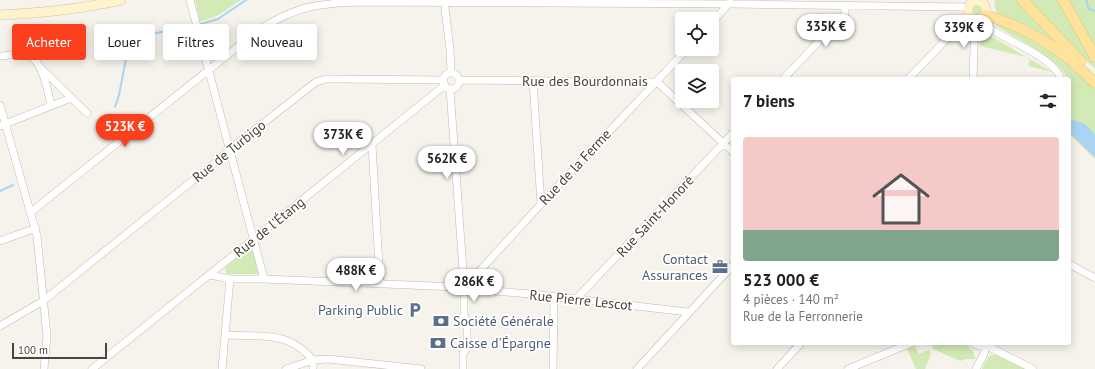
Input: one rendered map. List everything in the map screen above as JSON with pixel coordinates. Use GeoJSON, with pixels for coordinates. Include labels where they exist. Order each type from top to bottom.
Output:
{"type":"FeatureCollection","features":[{"type":"Feature","properties":{"kind":"main road"},"geometry":{"type":"LineString","coordinates":[[0,15],[68,10],[121,0]]}},
{"type":"Feature","properties":{"kind":"main road"},"geometry":{"type":"LineString","coordinates":[[1022,0],[1095,76]]}},
{"type":"Feature","properties":{"kind":"main road"},"geometry":{"type":"LineString","coordinates":[[1063,0],[1095,57]]}},
{"type":"Feature","properties":{"kind":"main road"},"geometry":{"type":"LineString","coordinates":[[979,8],[1050,45],[1068,58],[1095,83]]}},
{"type":"Feature","properties":{"kind":"street"},"geometry":{"type":"LineString","coordinates":[[190,0],[264,278]]}},
{"type":"Feature","properties":{"kind":"street"},"geometry":{"type":"LineString","coordinates":[[445,1],[450,49],[450,73]]}},
{"type":"Feature","properties":{"kind":"street"},"geometry":{"type":"LineString","coordinates":[[31,212],[260,28],[293,11],[311,6],[334,3],[445,1],[730,2],[845,6],[979,8]]}},
{"type":"Feature","properties":{"kind":"street"},"geometry":{"type":"LineString","coordinates":[[719,15],[730,2]]}},
{"type":"Feature","properties":{"kind":"street"},"geometry":{"type":"LineString","coordinates":[[785,77],[844,14],[845,6]]}},
{"type":"Feature","properties":{"kind":"street"},"geometry":{"type":"LineString","coordinates":[[910,77],[979,8]]}},
{"type":"Feature","properties":{"kind":"street"},"geometry":{"type":"LineString","coordinates":[[973,77],[979,8]]}},
{"type":"Feature","properties":{"kind":"street"},"geometry":{"type":"LineString","coordinates":[[979,8],[988,27],[1050,63],[1059,72],[1060,77]]}},
{"type":"Feature","properties":{"kind":"street"},"geometry":{"type":"LineString","coordinates":[[0,56],[26,54],[31,56],[40,67],[87,112]]}},
{"type":"Feature","properties":{"kind":"street","name":"Rue de la Ferme"},"geometry":{"type":"LineString","coordinates":[[466,288],[474,276],[680,56]]}},
{"type":"Feature","properties":{"kind":"street"},"geometry":{"type":"LineString","coordinates":[[40,67],[51,106]]}},
{"type":"Feature","properties":{"kind":"street"},"geometry":{"type":"LineString","coordinates":[[446,85],[456,86],[458,80],[457,76],[450,73]]}},
{"type":"Feature","properties":{"kind":"street"},"geometry":{"type":"LineString","coordinates":[[450,73],[445,76],[463,271],[466,288],[464,292],[464,316],[467,321],[467,348],[463,353],[463,369]]}},
{"type":"Feature","properties":{"kind":"street","name":"Rue de Turbigo"},"geometry":{"type":"LineString","coordinates":[[0,326],[43,301],[316,82],[326,79],[338,79],[446,85]]}},
{"type":"Feature","properties":{"kind":"street","name":"Rue des Bourdonnais"},"geometry":{"type":"LineString","coordinates":[[458,80],[656,82],[731,150]]}},
{"type":"Feature","properties":{"kind":"street"},"geometry":{"type":"LineString","coordinates":[[533,81],[541,204]]}},
{"type":"Feature","properties":{"kind":"street","name":"Rue de l'Étang"},"geometry":{"type":"LineString","coordinates":[[92,369],[446,85]]}},
{"type":"Feature","properties":{"kind":"street"},"geometry":{"type":"LineString","coordinates":[[3,125],[71,98]]}},
{"type":"Feature","properties":{"kind":"street"},"geometry":{"type":"LineString","coordinates":[[0,105],[3,125],[36,228],[47,336],[44,369]]}},
{"type":"Feature","properties":{"kind":"street","name":"Rue Saint-Honoré"},"geometry":{"type":"LineString","coordinates":[[576,300],[731,134]]}},
{"type":"Feature","properties":{"kind":"street"},"geometry":{"type":"LineString","coordinates":[[372,145],[380,283]]}},
{"type":"Feature","properties":{"kind":"street"},"geometry":{"type":"LineString","coordinates":[[0,241],[36,228]]}},
{"type":"Feature","properties":{"kind":"street"},"geometry":{"type":"LineString","coordinates":[[1071,265],[1095,278]]}},
{"type":"Feature","properties":{"kind":"street"},"geometry":{"type":"LineString","coordinates":[[637,369],[731,267]]}},
{"type":"Feature","properties":{"kind":"street","name":"Rue Pierre Lescot"},"geometry":{"type":"LineString","coordinates":[[210,275],[230,279],[264,278],[466,288],[688,312]]}},
{"type":"Feature","properties":{"kind":"street"},"geometry":{"type":"LineString","coordinates":[[222,369],[230,279]]}},
{"type":"Feature","properties":{"kind":"street"},"geometry":{"type":"LineString","coordinates":[[553,369],[554,297]]}},
{"type":"Feature","properties":{"kind":"street"},"geometry":{"type":"LineString","coordinates":[[225,335],[277,338],[289,341],[302,349],[313,360],[313,369]]}},
{"type":"Feature","properties":{"kind":"street"},"geometry":{"type":"LineString","coordinates":[[777,369],[799,345]]}},
{"type":"Feature","properties":{"kind":"street"},"geometry":{"type":"LineString","coordinates":[[848,369],[906,345]]}},
{"type":"Feature","properties":{"kind":"street"},"geometry":{"type":"LineString","coordinates":[[975,345],[981,358]]}},
{"type":"Feature","properties":{"kind":"street"},"geometry":{"type":"LineString","coordinates":[[976,369],[984,354],[986,345],[1033,369]]}},
{"type":"Feature","properties":{"kind":"street"},"geometry":{"type":"LineString","coordinates":[[286,369],[313,360],[328,359],[421,369]]}},
{"type":"Feature","properties":{"kind":"green space"},"geometry":{"type":"Polygon","coordinates":[[[195,0],[241,0],[217,16],[200,21],[195,0]]]}},
{"type":"Feature","properties":{"kind":"green space"},"geometry":{"type":"Polygon","coordinates":[[[995,0],[1018,0],[1065,49],[997,13],[994,5],[995,0]]]}},
{"type":"Feature","properties":{"kind":"green space"},"geometry":{"type":"Polygon","coordinates":[[[1028,0],[1060,0],[1095,60],[1095,69],[1028,0]]]}},
{"type":"Feature","properties":{"kind":"green space"},"geometry":{"type":"Polygon","coordinates":[[[1067,0],[1095,0],[1095,52],[1067,0]]]}},
{"type":"Feature","properties":{"kind":"green space"},"geometry":{"type":"Polygon","coordinates":[[[974,3],[979,4],[985,12],[978,17],[973,14],[972,11],[971,7],[974,3]]]}},
{"type":"Feature","properties":{"kind":"green space"},"geometry":{"type":"Polygon","coordinates":[[[996,21],[1049,47],[1095,85],[1095,159],[1071,136],[1071,77],[1067,77],[1063,71],[1047,57],[996,26],[996,21]]]}},
{"type":"Feature","properties":{"kind":"green space"},"geometry":{"type":"Polygon","coordinates":[[[987,34],[1027,57],[980,46],[982,36],[987,34]]]}},
{"type":"Feature","properties":{"kind":"green space"},"geometry":{"type":"Polygon","coordinates":[[[1030,59],[1052,72],[1028,66],[1030,59]]]}},
{"type":"Feature","properties":{"kind":"green space"},"geometry":{"type":"Polygon","coordinates":[[[251,247],[253,248],[259,272],[257,274],[226,273],[225,269],[227,266],[251,247]]]}},
{"type":"Feature","properties":{"kind":"green space"},"geometry":{"type":"Polygon","coordinates":[[[932,345],[967,345],[973,351],[975,359],[960,361],[933,349],[932,345]]]}},
{"type":"Feature","properties":{"kind":"green space"},"geometry":{"type":"Polygon","coordinates":[[[915,346],[919,354],[929,350],[931,354],[925,369],[916,369],[907,349],[915,346]]]}},
{"type":"Feature","properties":{"kind":"green space"},"geometry":{"type":"Polygon","coordinates":[[[991,355],[997,355],[1025,369],[982,369],[991,355]]]}},
{"type":"Feature","properties":{"kind":"water"},"geometry":{"type":"Polygon","coordinates":[[[1071,119],[1085,124],[1095,135],[1095,157],[1071,134],[1071,119]]]}},
{"type":"Feature","properties":{"kind":"waterway"},"geometry":{"type":"LineString","coordinates":[[201,24],[218,19],[246,0]]}},
{"type":"Feature","properties":{"kind":"waterway"},"geometry":{"type":"LineString","coordinates":[[1086,0],[1088,8],[1095,11]]}},
{"type":"Feature","properties":{"kind":"waterway"},"geometry":{"type":"LineString","coordinates":[[115,107],[119,95],[129,43],[142,36],[163,32]]}},
{"type":"Feature","properties":{"kind":"waterway"},"geometry":{"type":"LineString","coordinates":[[0,191],[13,185]]}},
{"type":"Feature","properties":{"kind":"place","name":"Contact Assurances"},"geometry":{"type":"Point","coordinates":[720,267]}},
{"type":"Feature","properties":{"kind":"place","name":"Parking Public"},"geometry":{"type":"Point","coordinates":[415,310]}},
{"type":"Feature","properties":{"kind":"place","name":"Société Générale"},"geometry":{"type":"Point","coordinates":[441,321]}},
{"type":"Feature","properties":{"kind":"place","name":"Caisse d'Épargne"},"geometry":{"type":"Point","coordinates":[438,343]}}]}
